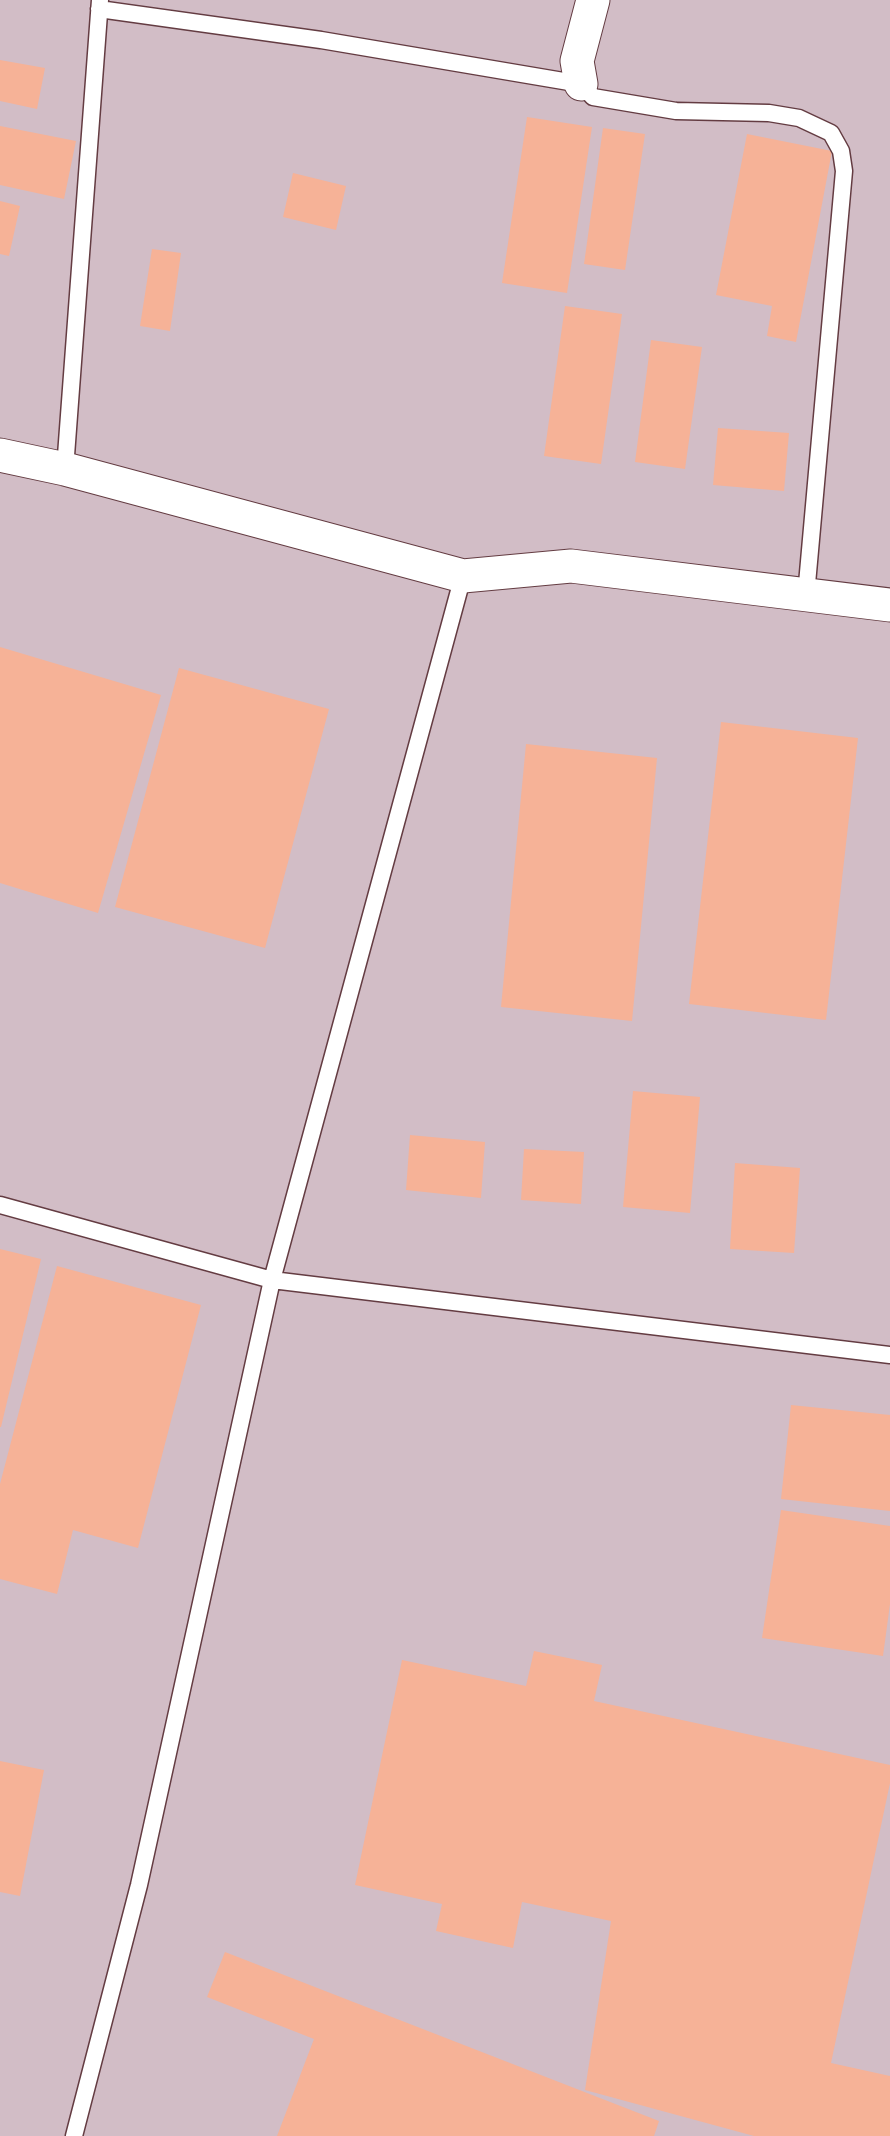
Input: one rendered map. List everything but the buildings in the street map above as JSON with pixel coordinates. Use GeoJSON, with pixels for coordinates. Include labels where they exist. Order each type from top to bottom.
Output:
{"type":"FeatureCollection","features":[{"type":"Feature","properties":{"kind":"street"},"geometry":{"type":"LineString","coordinates":[[581,84],[577,61],[593,0]]}},
{"type":"Feature","properties":{"kind":"street"},"geometry":{"type":"LineString","coordinates":[[0,455],[65,469],[463,576],[571,566],[890,605]]}},
{"type":"Feature","properties":{"kind":"lane"},"geometry":{"type":"LineString","coordinates":[[65,469],[99,5],[581,84],[593,97],[665,109],[769,113],[798,118],[831,133],[841,151],[844,171],[806,594]]}},
{"type":"Feature","properties":{"kind":"lane"},"geometry":{"type":"LineString","coordinates":[[74,2136],[139,1885],[272,1280],[463,576]]}},
{"type":"Feature","properties":{"kind":"lane"},"geometry":{"type":"LineString","coordinates":[[0,1205],[272,1280],[890,1355]]}},
{"type":"Feature","properties":{"kind":"shaded area"},"geometry":{"type":"Polygon","coordinates":[[[0,0],[890,0],[890,2136],[0,2136],[0,0]]]}}]}
